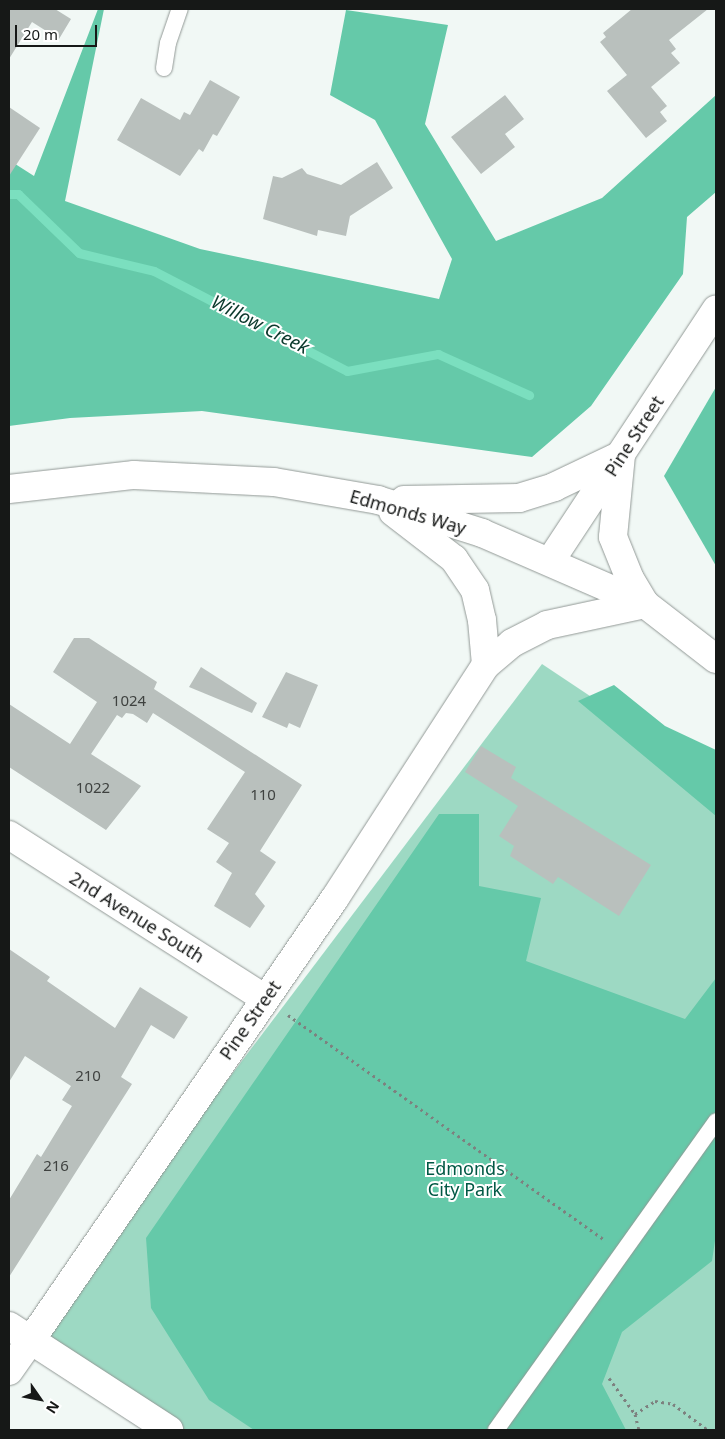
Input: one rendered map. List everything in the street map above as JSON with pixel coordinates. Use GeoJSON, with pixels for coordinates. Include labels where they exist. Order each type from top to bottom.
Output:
{"type":"FeatureCollection","features":[{"type":"Feature","properties":{"kind":"street","name":"Pine Street"},"geometry":{"type":"LineString","coordinates":[[551,560],[716,310]]}},
{"type":"Feature","properties":{"kind":"street"},"geometry":{"type":"LineString","coordinates":[[378,500],[520,498],[554,487],[622,455]]}},
{"type":"Feature","properties":{"kind":"street"},"geometry":{"type":"LineString","coordinates":[[622,455],[613,537],[630,580],[645,604]]}},
{"type":"Feature","properties":{"kind":"street","name":"Edmonds Way"},"geometry":{"type":"LineString","coordinates":[[9,489],[134,475],[274,482],[378,500],[482,533],[551,560],[645,604],[710,657]]}},
{"type":"Feature","properties":{"kind":"street"},"geometry":{"type":"LineString","coordinates":[[378,500],[454,559],[475,590],[482,620],[486,665]]}},
{"type":"Feature","properties":{"kind":"street","name":"Pine Street"},"geometry":{"type":"LineString","coordinates":[[9,1371],[20,1332],[265,999],[335,898],[486,665],[512,643],[547,625],[645,604]]}},
{"type":"Feature","properties":{"kind":"street","name":"2nd Avenue South"},"geometry":{"type":"LineString","coordinates":[[9,835],[265,999]]}},
{"type":"Feature","properties":{"kind":"street"},"geometry":{"type":"LineString","coordinates":[[20,1332],[169,1430]]}},
{"type":"Feature","properties":{"kind":"lane"},"geometry":{"type":"LineString","coordinates":[[164,68],[168,43],[180,9]]}},
{"type":"Feature","properties":{"kind":"lane"},"geometry":{"type":"LineString","coordinates":[[496,1430],[716,1122]]}},
{"type":"Feature","properties":{"kind":"path"},"geometry":{"type":"LineString","coordinates":[[265,999],[622,1252]]}},
{"type":"Feature","properties":{"kind":"path"},"geometry":{"type":"LineString","coordinates":[[609,1378],[635,1414],[639,1430]]}},
{"type":"Feature","properties":{"kind":"path"},"geometry":{"type":"LineString","coordinates":[[635,1414],[655,1400],[673,1404],[708,1430]]}},
{"type":"Feature","properties":{"kind":"green space"},"geometry":{"type":"Polygon","coordinates":[[[98,9],[104,9],[65,201],[200,249],[439,299],[452,259],[375,120],[330,95],[346,10],[448,25],[425,124],[496,241],[602,198],[716,95],[716,192],[687,217],[683,274],[591,406],[532,457],[202,411],[70,418],[9,426],[9,160],[34,176],[98,9]]]}},
{"type":"Feature","properties":{"kind":"green space"},"geometry":{"type":"Polygon","coordinates":[[[716,387],[716,566],[664,476],[716,387]]]}},
{"type":"Feature","properties":{"kind":"green space","name":"Edmonds City Park"},"geometry":{"type":"Polygon","coordinates":[[[542,664],[716,780],[716,1430],[171,1430],[31,1340],[542,664]]]}},
{"type":"Feature","properties":{"kind":"green space"},"geometry":{"type":"Polygon","coordinates":[[[614,685],[665,726],[716,750],[716,816],[578,701],[614,685]]]}},
{"type":"Feature","properties":{"kind":"green space","name":"Edmonds City Park"},"geometry":{"type":"Polygon","coordinates":[[[439,814],[479,814],[479,886],[541,898],[526,961],[685,1019],[716,978],[716,1234],[712,1261],[622,1332],[602,1384],[626,1430],[254,1430],[209,1400],[151,1308],[146,1238],[439,814]]]}},
{"type":"Feature","properties":{"kind":"building"},"geometry":{"type":"Polygon","coordinates":[[[9,9],[55,9],[71,19],[59,39],[32,22],[9,59],[9,9]]]}},
{"type":"Feature","properties":{"kind":"building"},"geometry":{"type":"Polygon","coordinates":[[[632,9],[708,9],[669,40],[676,49],[671,53],[680,63],[651,87],[667,106],[660,112],[667,121],[646,138],[607,91],[627,75],[600,42],[606,37],[603,33],[632,9]]]}},
{"type":"Feature","properties":{"kind":"building"},"geometry":{"type":"Polygon","coordinates":[[[210,80],[240,97],[217,136],[213,134],[203,152],[199,149],[180,176],[117,140],[141,98],[180,120],[184,112],[190,115],[210,80]]]}},
{"type":"Feature","properties":{"kind":"building"},"geometry":{"type":"Polygon","coordinates":[[[505,95],[524,119],[505,134],[515,147],[481,174],[451,137],[505,95]]]}},
{"type":"Feature","properties":{"kind":"building"},"geometry":{"type":"Polygon","coordinates":[[[9,107],[40,128],[9,176],[9,107]]]}},
{"type":"Feature","properties":{"kind":"building"},"geometry":{"type":"Polygon","coordinates":[[[377,162],[393,188],[350,216],[346,236],[318,230],[317,236],[263,219],[273,176],[282,178],[302,168],[307,174],[341,185],[377,162]]]}},
{"type":"Feature","properties":{"kind":"building"},"geometry":{"type":"Polygon","coordinates":[[[74,638],[89,638],[157,682],[154,689],[302,785],[260,851],[276,862],[255,894],[265,906],[250,928],[214,906],[232,873],[216,862],[229,843],[207,829],[245,772],[153,713],[147,723],[133,714],[126,713],[122,718],[117,715],[91,754],[141,786],[106,830],[9,767],[9,704],[70,744],[97,702],[53,672],[74,638]]]}},
{"type":"Feature","properties":{"kind":"building"},"geometry":{"type":"Polygon","coordinates":[[[201,667],[257,703],[252,713],[189,687],[201,667]]]}},
{"type":"Feature","properties":{"kind":"building"},"geometry":{"type":"Polygon","coordinates":[[[286,672],[318,685],[300,728],[289,723],[287,728],[262,717],[286,672]]]}},
{"type":"Feature","properties":{"kind":"building"},"geometry":{"type":"Polygon","coordinates":[[[481,746],[516,767],[511,778],[651,865],[619,916],[558,877],[553,884],[510,856],[514,846],[499,836],[518,806],[465,772],[481,746]]]}},
{"type":"Feature","properties":{"kind":"building"},"geometry":{"type":"Polygon","coordinates":[[[9,949],[50,977],[47,981],[115,1028],[140,987],[188,1017],[174,1039],[151,1025],[121,1077],[132,1084],[9,1277],[9,1200],[37,1154],[41,1157],[72,1106],[62,1100],[71,1086],[25,1056],[9,1082],[9,949]]]}},
{"type":"Feature","properties":{"kind":"waterway","name":"Willow Creek"},"geometry":{"type":"LineString","coordinates":[[9,194],[18,194],[79,253],[154,271],[347,371],[438,354],[529,395]]}}]}
